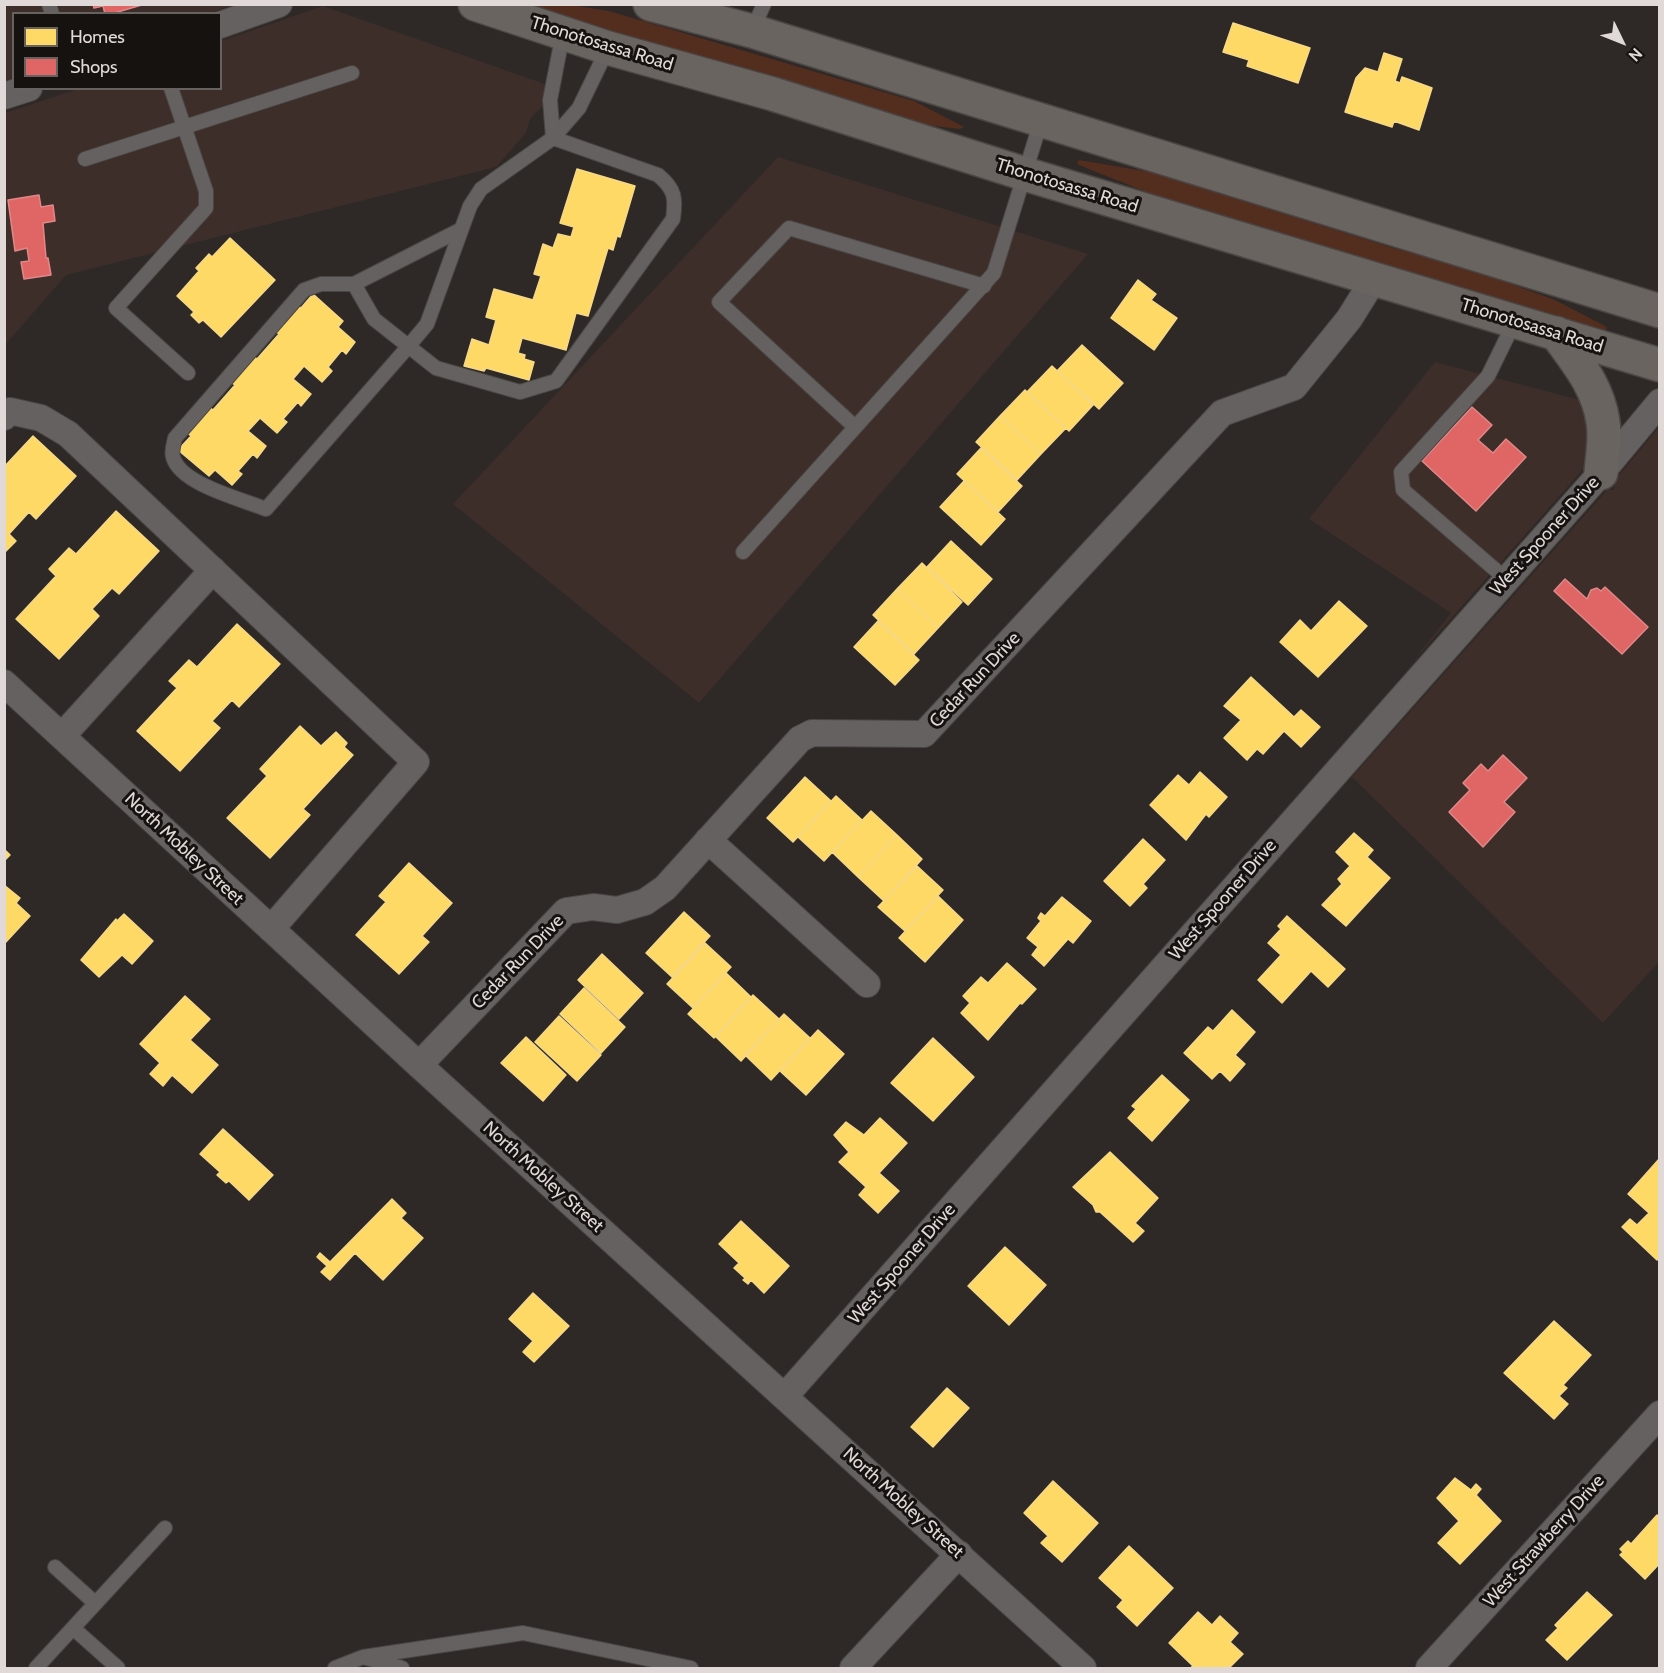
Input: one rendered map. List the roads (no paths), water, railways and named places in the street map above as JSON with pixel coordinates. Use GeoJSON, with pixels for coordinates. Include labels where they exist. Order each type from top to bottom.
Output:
{"type":"FeatureCollection","features":[{"type":"Feature","properties":{"kind":"main road","name":"Thonotosassa Road"},"geometry":{"type":"LineString","coordinates":[[475,4],[608,48],[773,94],[1024,174],[1659,365]]}},
{"type":"Feature","properties":{"kind":"main road"},"geometry":{"type":"LineString","coordinates":[[650,4],[758,18],[1041,121],[1659,311]]}},
{"type":"Feature","properties":{"kind":"main road"},"geometry":{"type":"LineString","coordinates":[[1556,333],[1587,376],[1598,398],[1604,424],[1600,473]]}},
{"type":"Feature","properties":{"kind":"street"},"geometry":{"type":"LineString","coordinates":[[222,24],[279,4]]}},
{"type":"Feature","properties":{"kind":"street"},"geometry":{"type":"LineString","coordinates":[[4,96],[23,90]]}},
{"type":"Feature","properties":{"kind":"street","name":"Cedar Run Drive"},"geometry":{"type":"LineString","coordinates":[[419,1065],[566,911],[593,907],[617,910],[645,902],[665,888],[790,747],[812,733],[924,734],[1222,413],[1294,387],[1349,319],[1374,279]]}},
{"type":"Feature","properties":{"kind":"street","name":"West Spooner Drive"},"geometry":{"type":"LineString","coordinates":[[785,1396],[1600,473],[1659,402]]}},
{"type":"Feature","properties":{"kind":"street"},"geometry":{"type":"LineString","coordinates":[[4,417],[10,411],[41,418],[68,434],[416,762],[271,928]]}},
{"type":"Feature","properties":{"kind":"street"},"geometry":{"type":"LineString","coordinates":[[62,736],[213,570]]}},
{"type":"Feature","properties":{"kind":"street","name":"North Mobley Street"},"geometry":{"type":"LineString","coordinates":[[4,683],[419,1065],[1083,1668]]}},
{"type":"Feature","properties":{"kind":"street"},"geometry":{"type":"LineString","coordinates":[[708,840],[867,984]]}},
{"type":"Feature","properties":{"kind":"street","name":"West Strawberry Drive"},"geometry":{"type":"LineString","coordinates":[[1429,1668],[1659,1414]]}},
{"type":"Feature","properties":{"kind":"street"},"geometry":{"type":"LineString","coordinates":[[853,1668],[959,1554]]}},
{"type":"Feature","properties":{"kind":"lane"},"geometry":{"type":"LineString","coordinates":[[553,138],[550,100],[564,33]]}},
{"type":"Feature","properties":{"kind":"lane"},"geometry":{"type":"LineString","coordinates":[[460,230],[354,284],[321,284],[304,290],[175,438],[172,455],[182,473],[199,483],[266,509],[427,324],[460,230],[470,206],[481,189],[553,138],[579,108],[608,48]]}},
{"type":"Feature","properties":{"kind":"lane"},"geometry":{"type":"LineString","coordinates":[[85,159],[352,73]]}},
{"type":"Feature","properties":{"kind":"lane"},"geometry":{"type":"LineString","coordinates":[[172,90],[206,191],[206,208],[116,308],[188,373]]}},
{"type":"Feature","properties":{"kind":"lane"},"geometry":{"type":"LineString","coordinates":[[743,552],[994,273],[1041,121]]}},
{"type":"Feature","properties":{"kind":"lane"},"geometry":{"type":"LineString","coordinates":[[354,284],[374,319],[407,348],[436,368],[520,392],[556,381],[673,219],[676,200],[672,186],[658,175],[553,138]]}},
{"type":"Feature","properties":{"kind":"lane"},"geometry":{"type":"LineString","coordinates":[[855,427],[719,302],[789,228],[984,286]]}},
{"type":"Feature","properties":{"kind":"lane"},"geometry":{"type":"LineString","coordinates":[[1506,579],[1403,490],[1400,481],[1401,472],[1488,376],[1515,321]]}},
{"type":"Feature","properties":{"kind":"lane"},"geometry":{"type":"LineString","coordinates":[[36,1668],[165,1528]]}},
{"type":"Feature","properties":{"kind":"lane"},"geometry":{"type":"LineString","coordinates":[[55,1567],[95,1603]]}},
{"type":"Feature","properties":{"kind":"lane"},"geometry":{"type":"LineString","coordinates":[[73,1628],[118,1668]]}},
{"type":"Feature","properties":{"kind":"lane"},"geometry":{"type":"LineString","coordinates":[[335,1668],[363,1657],[523,1633],[691,1668]]}},
{"type":"Feature","properties":{"kind":"lane"},"geometry":{"type":"LineString","coordinates":[[363,1657],[402,1668]]}}]}
